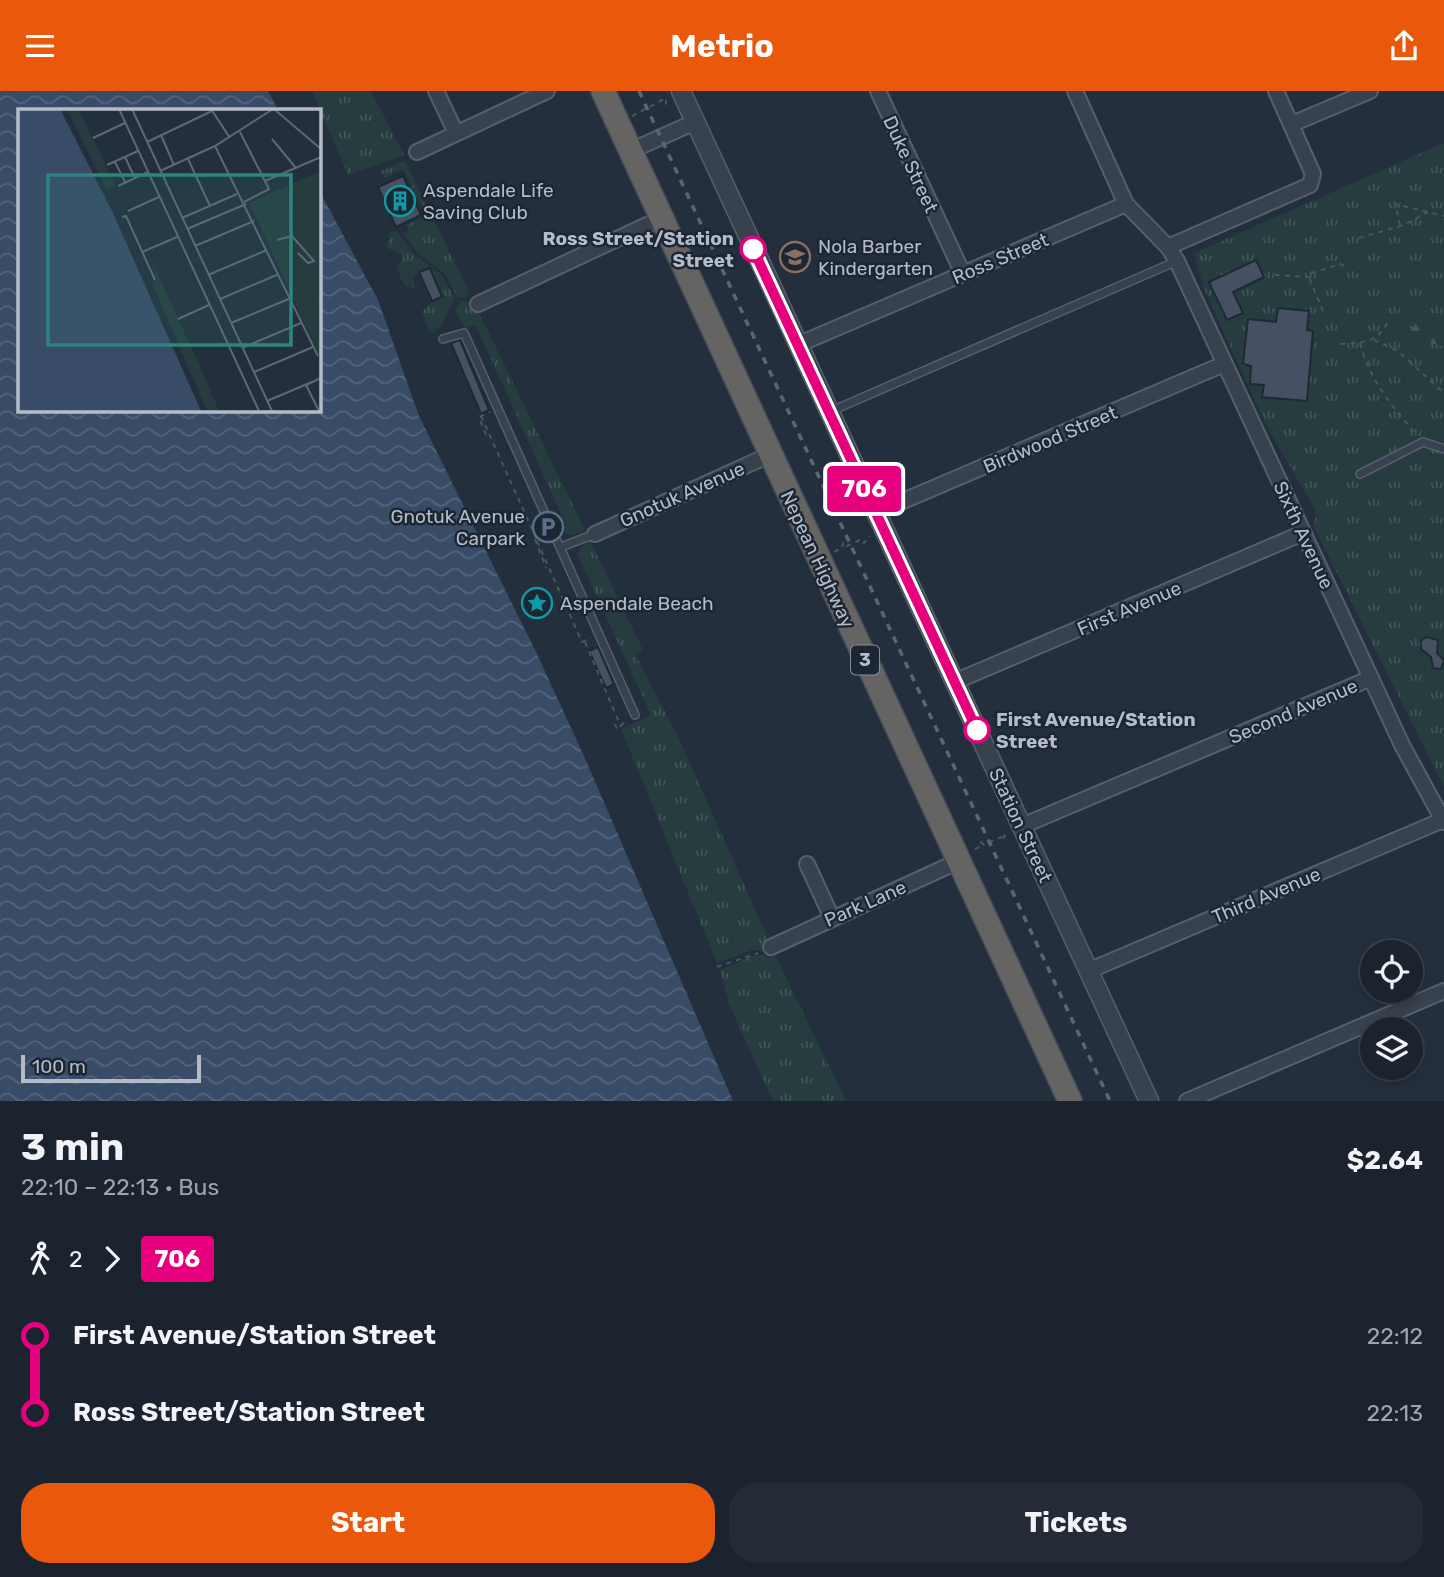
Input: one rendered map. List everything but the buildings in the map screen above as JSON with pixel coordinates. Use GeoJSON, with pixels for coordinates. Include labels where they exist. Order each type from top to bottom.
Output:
{"type":"FeatureCollection","features":[{"type":"Feature","properties":{"kind":"highway","name":"Nepean Highway"},"geometry":{"type":"LineString","coordinates":[[603,91],[769,455],[965,856],[1070,1101]]}},
{"type":"Feature","properties":{"kind":"street"},"geometry":{"type":"LineString","coordinates":[[436,91],[456,133]]}},
{"type":"Feature","properties":{"kind":"street"},"geometry":{"type":"LineString","coordinates":[[509,91],[516,106]]}},
{"type":"Feature","properties":{"kind":"street"},"geometry":{"type":"LineString","coordinates":[[416,152],[547,91]]}},
{"type":"Feature","properties":{"kind":"street","name":"Station Street"},"geometry":{"type":"LineString","coordinates":[[681,91],[1149,1101]]}},
{"type":"Feature","properties":{"kind":"street","name":"Duke Street"},"geometry":{"type":"LineString","coordinates":[[878,91],[963,274]]}},
{"type":"Feature","properties":{"kind":"street"},"geometry":{"type":"LineString","coordinates":[[1075,91],[1126,204]]}},
{"type":"Feature","properties":{"kind":"street"},"geometry":{"type":"LineString","coordinates":[[1168,247],[1306,188],[1313,174],[1276,91]]}},
{"type":"Feature","properties":{"kind":"street"},"geometry":{"type":"LineString","coordinates":[[1292,124],[1370,91]]}},
{"type":"Feature","properties":{"kind":"street"},"geometry":{"type":"LineString","coordinates":[[630,151],[695,122]]}},
{"type":"Feature","properties":{"kind":"street","name":"Ross Street"},"geometry":{"type":"LineString","coordinates":[[797,345],[1126,204]]}},
{"type":"Feature","properties":{"kind":"street","name":"Sixth Avenue"},"geometry":{"type":"LineString","coordinates":[[1126,204],[1168,247],[1177,261],[1402,745],[1443,821]]}},
{"type":"Feature","properties":{"kind":"street"},"geometry":{"type":"LineString","coordinates":[[478,305],[662,218]]}},
{"type":"Feature","properties":{"kind":"street","name":"Birdwood Street"},"geometry":{"type":"LineString","coordinates":[[876,513],[1224,364]]}},
{"type":"Feature","properties":{"kind":"street","name":"Gnotuk Avenue"},"geometry":{"type":"LineString","coordinates":[[595,534],[769,455]]}},
{"type":"Feature","properties":{"kind":"street","name":"First Avenue"},"geometry":{"type":"LineString","coordinates":[[954,682],[1303,533]]}},
{"type":"Feature","properties":{"kind":"street","name":"Second Avenue"},"geometry":{"type":"LineString","coordinates":[[1025,833],[1371,678]]}},
{"type":"Feature","properties":{"kind":"street","name":"Third Avenue"},"geometry":{"type":"LineString","coordinates":[[1088,971],[1443,821]]}},
{"type":"Feature","properties":{"kind":"street","name":"Park Lane"},"geometry":{"type":"LineString","coordinates":[[771,947],[965,856]]}},
{"type":"Feature","properties":{"kind":"street"},"geometry":{"type":"LineString","coordinates":[[807,864],[832,918]]}},
{"type":"Feature","properties":{"kind":"street"},"geometry":{"type":"LineString","coordinates":[[1186,1101],[1444,991]]}},
{"type":"Feature","properties":{"kind":"lane"},"geometry":{"type":"LineString","coordinates":[[828,412],[1177,261]]}},
{"type":"Feature","properties":{"kind":"lane"},"geometry":{"type":"LineString","coordinates":[[443,339],[464,333],[635,715]]}},
{"type":"Feature","properties":{"kind":"lane"},"geometry":{"type":"LineString","coordinates":[[1360,474],[1423,442],[1444,449]]}},
{"type":"Feature","properties":{"kind":"lane"},"geometry":{"type":"LineString","coordinates":[[561,547],[595,534]]}},
{"type":"Feature","properties":{"kind":"path"},"geometry":{"type":"LineString","coordinates":[[629,119],[666,98],[666,105]]}},
{"type":"Feature","properties":{"kind":"path"},"geometry":{"type":"LineString","coordinates":[[1401,226],[1395,204],[1444,216]]}},
{"type":"Feature","properties":{"kind":"path"},"geometry":{"type":"LineString","coordinates":[[1359,238],[1401,226],[1428,212]]}},
{"type":"Feature","properties":{"kind":"path"},"geometry":{"type":"LineString","coordinates":[[1275,275],[1311,277],[1318,270],[1332,266],[1349,268]]}},
{"type":"Feature","properties":{"kind":"path"},"geometry":{"type":"LineString","coordinates":[[1311,277],[1323,311]]}},
{"type":"Feature","properties":{"kind":"path"},"geometry":{"type":"LineString","coordinates":[[1340,344],[1374,340],[1385,330],[1389,319]]}},
{"type":"Feature","properties":{"kind":"path"},"geometry":{"type":"LineString","coordinates":[[1374,340],[1398,351],[1444,393]]}},
{"type":"Feature","properties":{"kind":"path"},"geometry":{"type":"LineString","coordinates":[[1360,343],[1370,371],[1387,403],[1423,442]]}},
{"type":"Feature","properties":{"kind":"path"},"geometry":{"type":"LineString","coordinates":[[481,416],[498,408]]}},
{"type":"Feature","properties":{"kind":"path"},"geometry":{"type":"LineString","coordinates":[[481,416],[486,435]]}},
{"type":"Feature","properties":{"kind":"path"},"geometry":{"type":"LineString","coordinates":[[481,416],[621,727]]}},
{"type":"Feature","properties":{"kind":"path"},"geometry":{"type":"LineString","coordinates":[[535,539],[554,532]]}},
{"type":"Feature","properties":{"kind":"path"},"geometry":{"type":"LineString","coordinates":[[833,552],[842,548],[843,543],[845,547],[862,539],[864,543],[870,536],[872,540],[885,534]]}},
{"type":"Feature","properties":{"kind":"path"},"geometry":{"type":"LineString","coordinates":[[531,535],[546,568]]}},
{"type":"Feature","properties":{"kind":"path"},"geometry":{"type":"LineString","coordinates":[[584,641],[599,635]]}},
{"type":"Feature","properties":{"kind":"path"},"geometry":{"type":"LineString","coordinates":[[621,727],[626,719],[635,715]]}},
{"type":"Feature","properties":{"kind":"path"},"geometry":{"type":"LineString","coordinates":[[615,725],[617,729],[621,727]]}},
{"type":"Feature","properties":{"kind":"path"},"geometry":{"type":"LineString","coordinates":[[965,856],[980,847],[981,842],[984,845],[1001,837],[1003,841],[1009,834],[1015,847],[1025,833]]}},
{"type":"Feature","properties":{"kind":"path"},"geometry":{"type":"LineString","coordinates":[[717,967],[757,953],[773,953],[771,947]]}},
{"type":"Feature","properties":{"kind":"green space"},"geometry":{"type":"Polygon","coordinates":[[[312,91],[371,91],[404,155],[348,175],[312,91]]]}},
{"type":"Feature","properties":{"kind":"green space"},"geometry":{"type":"Polygon","coordinates":[[[1444,143],[1444,787],[1314,527],[1316,511],[1267,427],[1204,289],[1194,253],[1444,143]]]}},
{"type":"Feature","properties":{"kind":"green space"},"geometry":{"type":"Polygon","coordinates":[[[405,161],[470,294],[464,298],[457,297],[445,274],[417,252],[403,233],[408,230],[407,225],[426,216],[403,169],[384,178],[381,171],[405,161]]]}},
{"type":"Feature","properties":{"kind":"green space"},"geometry":{"type":"Polygon","coordinates":[[[396,231],[415,255],[442,275],[454,298],[442,324],[433,333],[428,330],[422,312],[432,302],[444,297],[430,267],[413,276],[415,289],[404,285],[396,267],[403,258],[401,253],[387,248],[389,233],[396,231]]]}},
{"type":"Feature","properties":{"kind":"green space"},"geometry":{"type":"Polygon","coordinates":[[[460,301],[469,302],[473,310],[477,309],[585,530],[572,535],[564,533],[561,528],[566,525],[477,328],[474,325],[465,328],[455,311],[460,301]]]}},
{"type":"Feature","properties":{"kind":"green space"},"geometry":{"type":"Polygon","coordinates":[[[1432,323],[1444,324],[1444,347],[1417,339],[1412,333],[1412,327],[1432,323]]]}},
{"type":"Feature","properties":{"kind":"green space"},"geometry":{"type":"Polygon","coordinates":[[[590,541],[643,650],[635,654],[680,741],[770,943],[770,951],[752,950],[717,963],[621,729],[651,715],[577,553],[590,541]]]}},
{"type":"Feature","properties":{"kind":"green space"},"geometry":{"type":"Polygon","coordinates":[[[755,955],[775,955],[846,1101],[773,1101],[729,1004],[720,970],[755,955]]]}},
{"type":"Feature","properties":{"kind":"water"},"geometry":{"type":"Polygon","coordinates":[[[0,91],[268,91],[277,109],[18,109],[18,411],[320,411],[320,192],[378,300],[419,416],[536,652],[584,756],[733,1101],[0,1101],[0,91]]]}},
{"type":"Feature","properties":{"kind":"railway"},"geometry":{"type":"LineString","coordinates":[[639,91],[1110,1101]]}},
{"type":"Feature","properties":{"kind":"bus line","name":"706"},"geometry":{"type":"LineString","coordinates":[[753,249],[977,730]]}},
{"type":"Feature","properties":{"kind":"place","name":"Aspendale Life Saving Club"},"geometry":{"type":"Point","coordinates":[400,201]}},
{"type":"Feature","properties":{"kind":"place","name":"Ross Street/Station Street"},"geometry":{"type":"Point","coordinates":[753,249]}},
{"type":"Feature","properties":{"kind":"place","name":"Nola Barber Kindergarten"},"geometry":{"type":"Point","coordinates":[795,257]}},
{"type":"Feature","properties":{"kind":"place","name":"Gnotuk Avenue Carpark"},"geometry":{"type":"Point","coordinates":[548,527]}},
{"type":"Feature","properties":{"kind":"place","name":"Aspendale Beach"},"geometry":{"type":"Point","coordinates":[537,603]}},
{"type":"Feature","properties":{"kind":"place","name":"First Avenue/Station Street"},"geometry":{"type":"Point","coordinates":[977,730]}}]}
